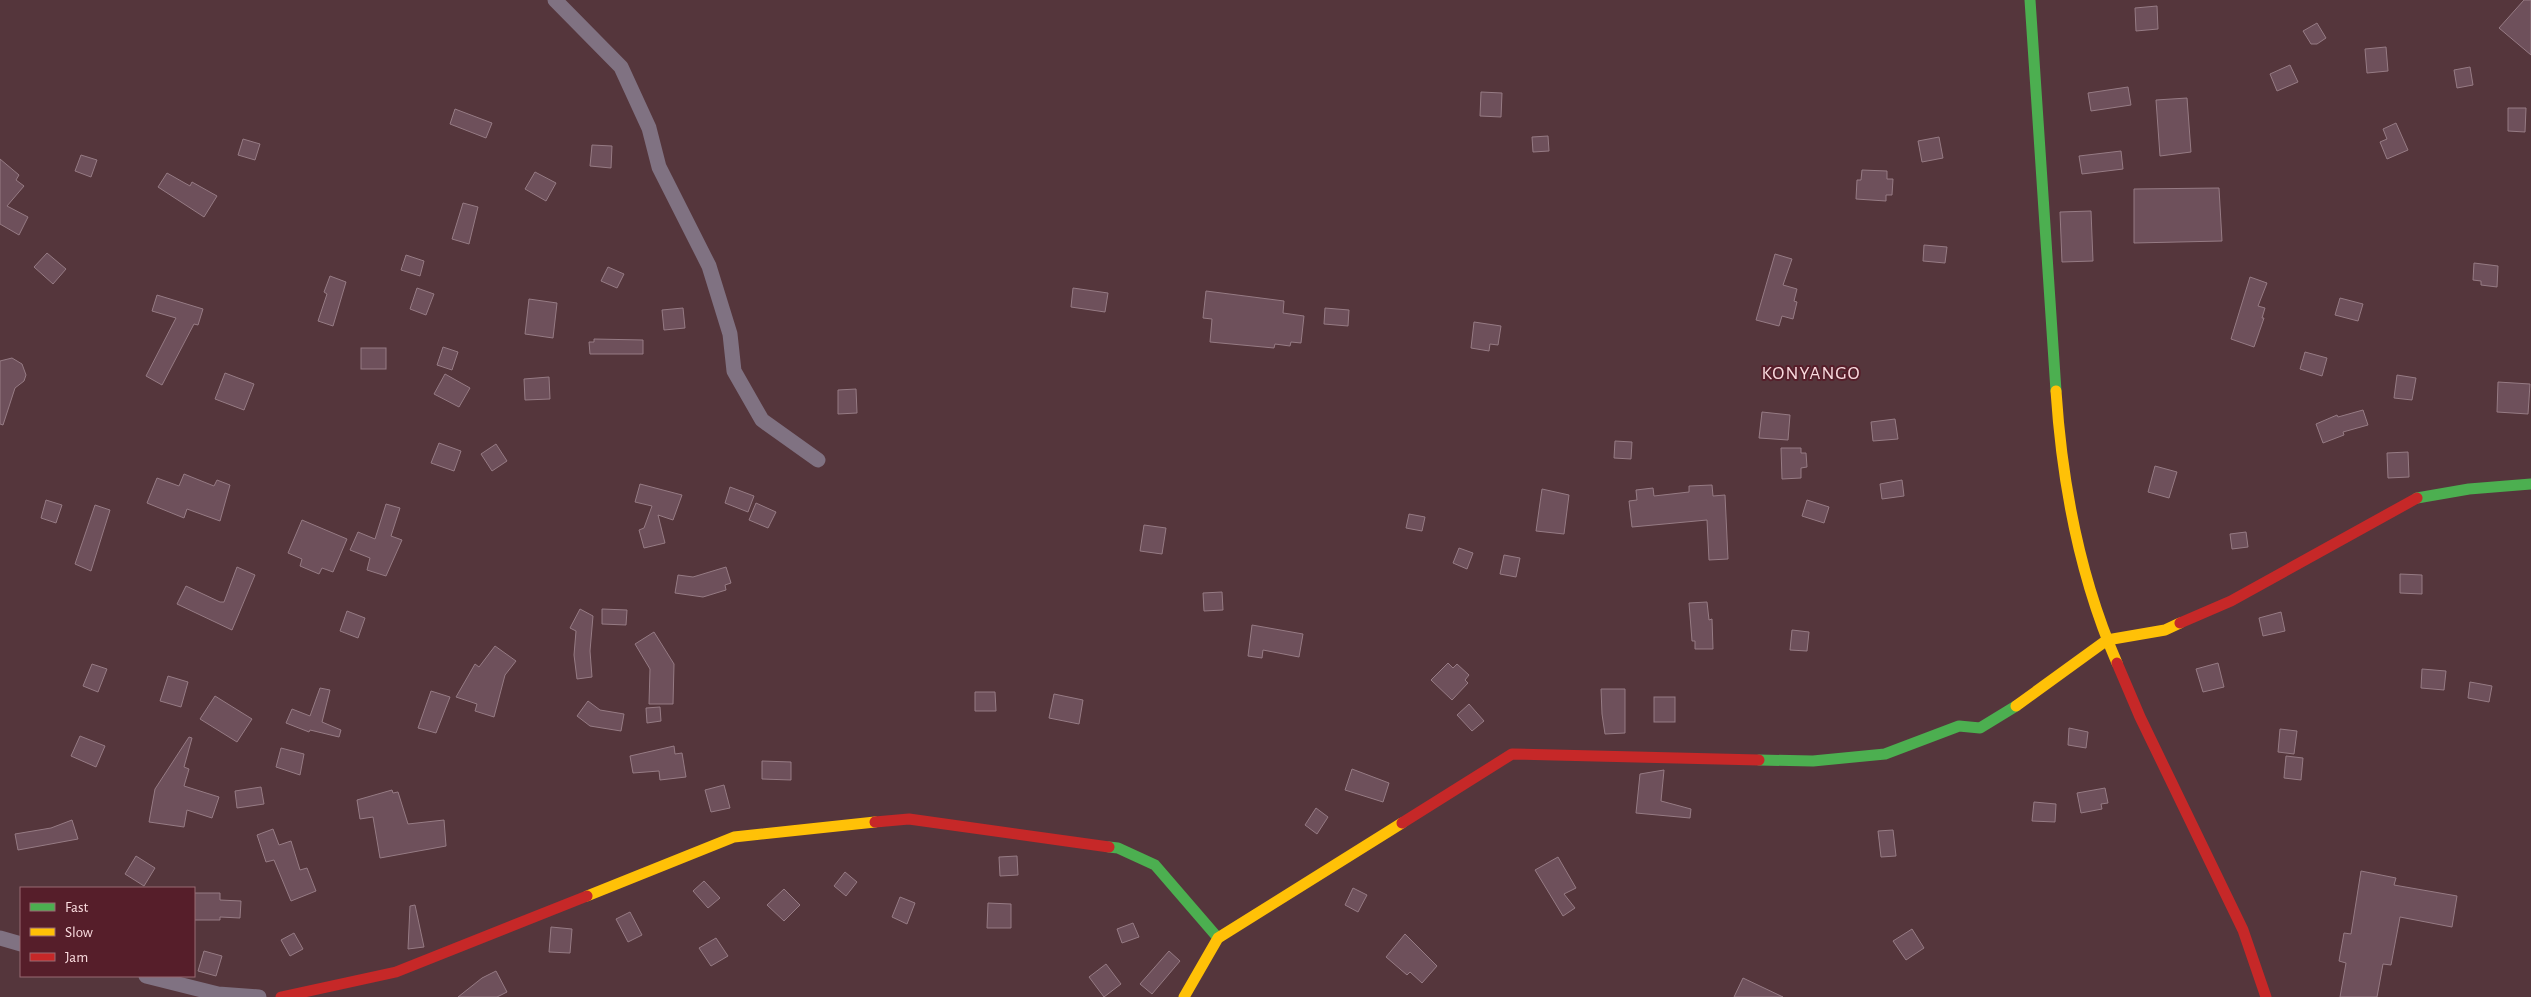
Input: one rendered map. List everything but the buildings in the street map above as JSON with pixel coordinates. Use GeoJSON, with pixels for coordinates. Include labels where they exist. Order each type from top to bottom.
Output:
{"type":"FeatureCollection","features":[{"type":"Feature","properties":{"kind":"street"},"geometry":{"type":"LineString","coordinates":[[555,0],[621,67],[649,128],[659,167],[709,266],[730,334],[734,371],[743,387],[762,420],[818,460]]}},
{"type":"Feature","properties":{"kind":"street"},"geometry":{"type":"LineString","coordinates":[[2030,0],[2058,418],[2077,541],[2107,640],[2140,716],[2242,930],[2266,997]]}},
{"type":"Feature","properties":{"kind":"street"},"geometry":{"type":"LineString","coordinates":[[1184,997],[1218,938],[1512,754],[1813,761],[1885,754],[1959,726],[1980,728],[2027,699],[2107,640],[2165,630],[2231,601],[2419,497],[2469,489],[2531,484]]}},
{"type":"Feature","properties":{"kind":"street"},"geometry":{"type":"LineString","coordinates":[[281,997],[396,972],[734,838],[909,819],[1118,848],[1155,865],[1218,938]]}},
{"type":"Feature","properties":{"kind":"street"},"geometry":{"type":"LineString","coordinates":[[0,938],[20,944]]}},
{"type":"Feature","properties":{"kind":"street"},"geometry":{"type":"LineString","coordinates":[[150,977],[218,994],[259,997]]}},
{"type":"Feature","properties":{"kind":"traffic: fast"},"geometry":{"type":"LineString","coordinates":[[2030,0],[2056,391]]}},
{"type":"Feature","properties":{"kind":"traffic: fast"},"geometry":{"type":"LineString","coordinates":[[2417,498],[2469,489],[2531,484]]}},
{"type":"Feature","properties":{"kind":"traffic: fast"},"geometry":{"type":"LineString","coordinates":[[1759,760],[1813,761],[1885,754],[1959,726],[1980,728],[2016,706]]}},
{"type":"Feature","properties":{"kind":"traffic: fast"},"geometry":{"type":"LineString","coordinates":[[1109,847],[1118,848],[1155,865],[1218,938]]}},
{"type":"Feature","properties":{"kind":"traffic: slow"},"geometry":{"type":"LineString","coordinates":[[2056,391],[2063,460],[2075,530],[2093,598],[2117,663]]}},
{"type":"Feature","properties":{"kind":"traffic: slow"},"geometry":{"type":"LineString","coordinates":[[2016,706],[2107,640],[2165,630],[2180,623]]}},
{"type":"Feature","properties":{"kind":"traffic: slow"},"geometry":{"type":"LineString","coordinates":[[587,896],[734,837],[875,822]]}},
{"type":"Feature","properties":{"kind":"traffic: slow"},"geometry":{"type":"LineString","coordinates":[[1184,997],[1218,938],[1402,823]]}},
{"type":"Feature","properties":{"kind":"traffic: jam"},"geometry":{"type":"LineString","coordinates":[[2180,623],[2231,601],[2417,498]]}},
{"type":"Feature","properties":{"kind":"traffic: jam"},"geometry":{"type":"LineString","coordinates":[[2117,663],[2140,717],[2243,930],[2266,997]]}},
{"type":"Feature","properties":{"kind":"traffic: jam"},"geometry":{"type":"LineString","coordinates":[[1402,823],[1512,754],[1759,760]]}},
{"type":"Feature","properties":{"kind":"traffic: jam"},"geometry":{"type":"LineString","coordinates":[[875,822],[909,819],[1109,847]]}},
{"type":"Feature","properties":{"kind":"traffic: jam"},"geometry":{"type":"LineString","coordinates":[[281,997],[396,972],[587,896]]}},
{"type":"Feature","properties":{"kind":"district","name":"KONYANGO"},"geometry":{"type":"Point","coordinates":[1811,373]}}]}
